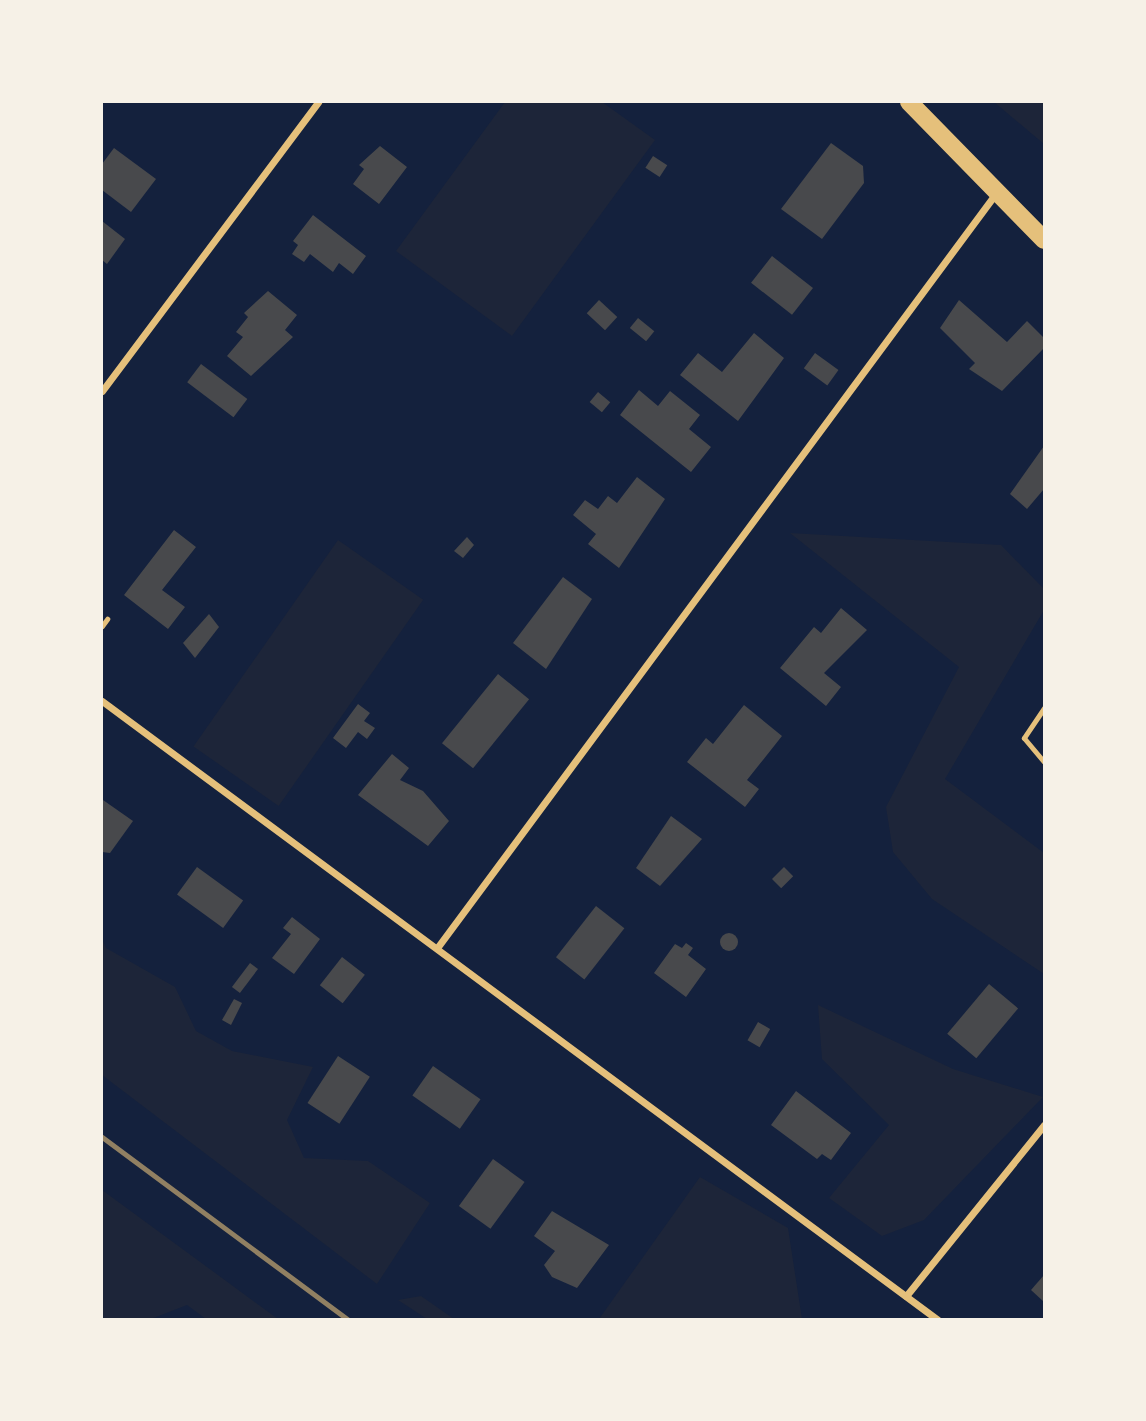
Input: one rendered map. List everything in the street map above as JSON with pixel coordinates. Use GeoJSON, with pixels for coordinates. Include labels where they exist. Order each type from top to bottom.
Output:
{"type":"FeatureCollection","features":[{"type":"Feature","properties":{"kind":"main road"},"geometry":{"type":"LineString","coordinates":[[909,102],[1045,240]]}},
{"type":"Feature","properties":{"kind":"street"},"geometry":{"type":"LineString","coordinates":[[102,391],[318,102]]}},
{"type":"Feature","properties":{"kind":"street"},"geometry":{"type":"LineString","coordinates":[[437,948],[996,193]]}},
{"type":"Feature","properties":{"kind":"street"},"geometry":{"type":"LineString","coordinates":[[102,701],[938,1320]]}},
{"type":"Feature","properties":{"kind":"street"},"geometry":{"type":"LineString","coordinates":[[906,1296],[1045,1125]]}},
{"type":"Feature","properties":{"kind":"lane"},"geometry":{"type":"LineString","coordinates":[[102,626],[107,619]]}},
{"type":"Feature","properties":{"kind":"lane"},"geometry":{"type":"LineString","coordinates":[[1045,708],[1024,738],[1045,762]]}},
{"type":"Feature","properties":{"kind":"shaded area"},"geometry":{"type":"Polygon","coordinates":[[[505,102],[602,102],[655,140],[512,336],[396,251],[505,102]]]}},
{"type":"Feature","properties":{"kind":"shaded area"},"geometry":{"type":"Polygon","coordinates":[[[994,102],[1044,102],[1044,144],[994,102]]]}},
{"type":"Feature","properties":{"kind":"shaded area"},"geometry":{"type":"Polygon","coordinates":[[[790,533],[1001,545],[1044,589],[1044,610],[945,779],[1044,853],[1044,974],[932,899],[893,852],[886,807],[959,667],[790,533]]]}},
{"type":"Feature","properties":{"kind":"shaded area"},"geometry":{"type":"Polygon","coordinates":[[[338,540],[423,600],[279,806],[193,746],[338,540]]]}},
{"type":"Feature","properties":{"kind":"shaded area"},"geometry":{"type":"Polygon","coordinates":[[[102,939],[106,948],[175,987],[196,1031],[232,1051],[313,1067],[287,1120],[304,1158],[368,1161],[430,1203],[377,1284],[102,1075],[102,939]]]}},
{"type":"Feature","properties":{"kind":"shaded area"},"geometry":{"type":"Polygon","coordinates":[[[818,1005],[953,1069],[1043,1097],[924,1220],[882,1236],[829,1198],[889,1125],[822,1059],[818,1005]]]}},
{"type":"Feature","properties":{"kind":"shaded area"},"geometry":{"type":"Polygon","coordinates":[[[700,1177],[788,1228],[802,1319],[599,1319],[700,1177]]]}},
{"type":"Feature","properties":{"kind":"shaded area"},"geometry":{"type":"Polygon","coordinates":[[[102,1190],[278,1319],[206,1319],[187,1305],[151,1319],[102,1319],[102,1190]]]}},
{"type":"Feature","properties":{"kind":"shaded area"},"geometry":{"type":"Polygon","coordinates":[[[421,1296],[454,1319],[427,1319],[398,1300],[421,1296]]]}},
{"type":"Feature","properties":{"kind":"building"},"geometry":{"type":"Polygon","coordinates":[[[831,143],[863,166],[864,183],[822,239],[781,209],[831,143]]]}},
{"type":"Feature","properties":{"kind":"building"},"geometry":{"type":"Polygon","coordinates":[[[380,146],[407,167],[379,204],[353,184],[364,169],[359,165],[380,146]]]}},
{"type":"Feature","properties":{"kind":"building"},"geometry":{"type":"Polygon","coordinates":[[[114,148],[156,179],[131,212],[102,190],[102,164],[114,148]]]}},
{"type":"Feature","properties":{"kind":"building"},"geometry":{"type":"Polygon","coordinates":[[[653,156],[667,165],[660,177],[645,168],[653,156]]]}},
{"type":"Feature","properties":{"kind":"building"},"geometry":{"type":"Polygon","coordinates":[[[313,215],[366,256],[353,274],[339,263],[333,272],[310,254],[304,262],[292,254],[298,245],[293,241],[313,215]]]}},
{"type":"Feature","properties":{"kind":"building"},"geometry":{"type":"Polygon","coordinates":[[[102,221],[125,239],[107,264],[102,260],[102,221]]]}},
{"type":"Feature","properties":{"kind":"building"},"geometry":{"type":"Polygon","coordinates":[[[772,256],[813,288],[792,315],[751,283],[772,256]]]}},
{"type":"Feature","properties":{"kind":"building"},"geometry":{"type":"Polygon","coordinates":[[[268,291],[297,315],[285,330],[293,337],[251,376],[227,356],[243,337],[236,332],[248,317],[244,313],[268,291]]]}},
{"type":"Feature","properties":{"kind":"building"},"geometry":{"type":"Polygon","coordinates":[[[599,300],[617,317],[605,330],[587,313],[599,300]]]}},
{"type":"Feature","properties":{"kind":"building"},"geometry":{"type":"Polygon","coordinates":[[[959,300],[1007,342],[1027,321],[1044,338],[1044,348],[1002,391],[969,369],[975,363],[940,328],[959,300]]]}},
{"type":"Feature","properties":{"kind":"building"},"geometry":{"type":"Polygon","coordinates":[[[638,318],[654,331],[646,341],[630,328],[638,318]]]}},
{"type":"Feature","properties":{"kind":"building"},"geometry":{"type":"Polygon","coordinates":[[[754,333],[784,358],[738,421],[680,375],[698,353],[722,372],[754,333]]]}},
{"type":"Feature","properties":{"kind":"building"},"geometry":{"type":"Polygon","coordinates":[[[815,353],[838,370],[827,385],[804,368],[815,353]]]}},
{"type":"Feature","properties":{"kind":"building"},"geometry":{"type":"Polygon","coordinates":[[[201,364],[247,399],[233,417],[187,382],[201,364]]]}},
{"type":"Feature","properties":{"kind":"building"},"geometry":{"type":"Polygon","coordinates":[[[639,390],[658,406],[670,391],[700,415],[689,429],[711,447],[691,472],[620,415],[639,390]]]}},
{"type":"Feature","properties":{"kind":"building"},"geometry":{"type":"Polygon","coordinates":[[[598,392],[610,402],[602,412],[590,402],[598,392]]]}},
{"type":"Feature","properties":{"kind":"building"},"geometry":{"type":"Polygon","coordinates":[[[1044,446],[1044,489],[1027,509],[1010,494],[1044,446]]]}},
{"type":"Feature","properties":{"kind":"building"},"geometry":{"type":"Polygon","coordinates":[[[637,477],[665,499],[619,568],[588,544],[596,534],[573,515],[585,500],[598,509],[608,496],[617,503],[637,477]]]}},
{"type":"Feature","properties":{"kind":"building"},"geometry":{"type":"Polygon","coordinates":[[[174,530],[196,547],[162,590],[185,607],[168,629],[124,595],[174,530]]]}},
{"type":"Feature","properties":{"kind":"building"},"geometry":{"type":"Polygon","coordinates":[[[467,537],[474,545],[463,558],[454,551],[467,537]]]}},
{"type":"Feature","properties":{"kind":"building"},"geometry":{"type":"Polygon","coordinates":[[[563,577],[592,599],[546,669],[513,643],[563,577]]]}},
{"type":"Feature","properties":{"kind":"building"},"geometry":{"type":"Polygon","coordinates":[[[841,608],[867,630],[824,673],[841,687],[826,706],[780,668],[814,627],[821,633],[841,608]]]}},
{"type":"Feature","properties":{"kind":"building"},"geometry":{"type":"Polygon","coordinates":[[[209,614],[219,627],[195,658],[183,643],[209,614]]]}},
{"type":"Feature","properties":{"kind":"building"},"geometry":{"type":"Polygon","coordinates":[[[498,674],[529,699],[473,768],[442,743],[498,674]]]}},
{"type":"Feature","properties":{"kind":"building"},"geometry":{"type":"Polygon","coordinates":[[[358,704],[370,713],[364,721],[375,728],[367,739],[358,732],[346,748],[333,738],[358,704]]]}},
{"type":"Feature","properties":{"kind":"building"},"geometry":{"type":"Polygon","coordinates":[[[744,705],[782,736],[747,780],[759,789],[745,807],[687,762],[706,738],[713,744],[744,705]]]}},
{"type":"Feature","properties":{"kind":"building"},"geometry":{"type":"Polygon","coordinates":[[[392,754],[409,768],[400,780],[423,791],[449,821],[428,846],[358,795],[392,754]]]}},
{"type":"Feature","properties":{"kind":"building"},"geometry":{"type":"Polygon","coordinates":[[[103,800],[133,821],[110,853],[102,852],[103,800]]]}},
{"type":"Feature","properties":{"kind":"building"},"geometry":{"type":"Polygon","coordinates":[[[671,816],[702,839],[660,886],[636,868],[671,816]]]}},
{"type":"Feature","properties":{"kind":"building"},"geometry":{"type":"Polygon","coordinates":[[[197,867],[243,901],[223,928],[177,895],[197,867]]]}},
{"type":"Feature","properties":{"kind":"building"},"geometry":{"type":"Polygon","coordinates":[[[784,867],[793,876],[781,888],[772,879],[784,867]]]}},
{"type":"Feature","properties":{"kind":"building"},"geometry":{"type":"Polygon","coordinates":[[[596,906],[624,928],[584,979],[556,957],[596,906]]]}},
{"type":"Feature","properties":{"kind":"building"},"geometry":{"type":"Polygon","coordinates":[[[292,917],[320,939],[294,974],[272,958],[291,934],[283,928],[292,917]]]}},
{"type":"Feature","properties":{"kind":"building"},"geometry":{"type":"Polygon","coordinates":[[[725,933],[733,933],[738,942],[736,949],[725,951],[720,946],[720,938],[725,933]]]}},
{"type":"Feature","properties":{"kind":"building"},"geometry":{"type":"Polygon","coordinates":[[[686,943],[693,948],[688,955],[706,969],[686,997],[654,973],[675,944],[682,948],[686,943]]]}},
{"type":"Feature","properties":{"kind":"building"},"geometry":{"type":"Polygon","coordinates":[[[342,957],[365,975],[343,1003],[320,985],[342,957]]]}},
{"type":"Feature","properties":{"kind":"building"},"geometry":{"type":"Polygon","coordinates":[[[250,963],[258,969],[240,993],[232,987],[250,963]]]}},
{"type":"Feature","properties":{"kind":"building"},"geometry":{"type":"Polygon","coordinates":[[[989,984],[1018,1008],[976,1058],[947,1034],[989,984]]]}},
{"type":"Feature","properties":{"kind":"building"},"geometry":{"type":"Polygon","coordinates":[[[234,999],[242,1003],[231,1025],[222,1020],[234,999]]]}},
{"type":"Feature","properties":{"kind":"building"},"geometry":{"type":"Polygon","coordinates":[[[758,1022],[770,1029],[760,1047],[748,1040],[758,1022]]]}},
{"type":"Feature","properties":{"kind":"building"},"geometry":{"type":"Polygon","coordinates":[[[338,1056],[370,1077],[339,1124],[308,1103],[338,1056]]]}},
{"type":"Feature","properties":{"kind":"building"},"geometry":{"type":"Polygon","coordinates":[[[433,1066],[481,1099],[460,1129],[412,1095],[433,1066]]]}},
{"type":"Feature","properties":{"kind":"building"},"geometry":{"type":"Polygon","coordinates":[[[796,1091],[851,1133],[831,1160],[822,1154],[817,1159],[771,1125],[796,1091]]]}},
{"type":"Feature","properties":{"kind":"building"},"geometry":{"type":"Polygon","coordinates":[[[493,1159],[525,1182],[490,1229],[459,1206],[493,1159]]]}},
{"type":"Feature","properties":{"kind":"building"},"geometry":{"type":"Polygon","coordinates":[[[552,1211],[609,1245],[577,1288],[552,1277],[544,1265],[555,1251],[534,1236],[552,1211]]]}},
{"type":"Feature","properties":{"kind":"building"},"geometry":{"type":"Polygon","coordinates":[[[1044,1275],[1044,1302],[1031,1290],[1044,1275]]]}},
{"type":"Feature","properties":{"kind":"railway"},"geometry":{"type":"LineString","coordinates":[[102,1137],[348,1320]]}}]}
